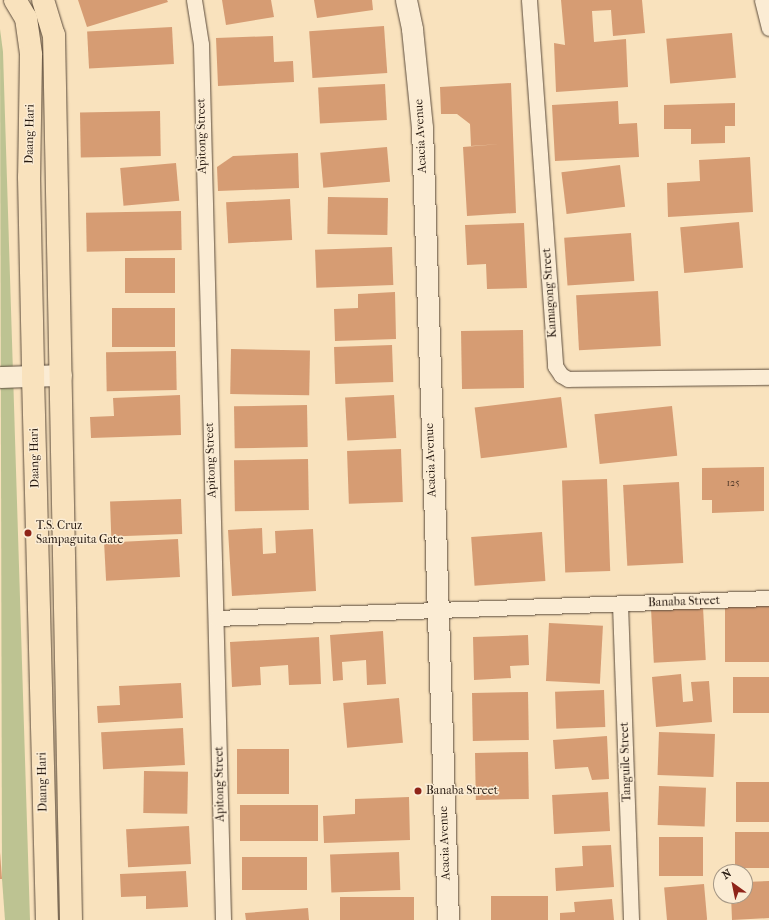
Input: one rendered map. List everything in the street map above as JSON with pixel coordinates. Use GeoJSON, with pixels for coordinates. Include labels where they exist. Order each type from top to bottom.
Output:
{"type":"FeatureCollection","features":[{"type":"Feature","properties":{"kind":"main road","name":"Daang Hari"},"geometry":{"type":"LineString","coordinates":[[15,0],[26,18],[31,55],[29,177],[32,376],[47,920]]}},
{"type":"Feature","properties":{"kind":"main road","name":"Daang Hari"},"geometry":{"type":"LineString","coordinates":[[43,0],[54,35],[71,920]]}},
{"type":"Feature","properties":{"kind":"street","name":"Apitong Street"},"geometry":{"type":"LineString","coordinates":[[194,0],[201,44],[223,920]]}},
{"type":"Feature","properties":{"kind":"street","name":"Acacia Avenue"},"geometry":{"type":"LineString","coordinates":[[406,0],[412,29],[422,128],[436,611],[448,920]]}},
{"type":"Feature","properties":{"kind":"street","name":"Kamagong Street"},"geometry":{"type":"LineString","coordinates":[[529,0],[555,366],[561,375],[568,379],[769,377]]}},
{"type":"Feature","properties":{"kind":"street"},"geometry":{"type":"LineString","coordinates":[[762,0],[769,28]]}},
{"type":"Feature","properties":{"kind":"street"},"geometry":{"type":"LineString","coordinates":[[0,377],[61,375]]}},
{"type":"Feature","properties":{"kind":"street","name":"Banaba Street"},"geometry":{"type":"LineString","coordinates":[[216,618],[769,598]]}},
{"type":"Feature","properties":{"kind":"street","name":"Tanguile Street"},"geometry":{"type":"LineString","coordinates":[[620,604],[631,920]]}},
{"type":"Feature","properties":{"kind":"green space"},"geometry":{"type":"Polygon","coordinates":[[[0,29],[3,52],[30,920],[5,920],[2,879],[0,29]]]}},
{"type":"Feature","properties":{"kind":"building"},"geometry":{"type":"Polygon","coordinates":[[[78,0],[167,0],[168,2],[87,27],[78,0]]]}},
{"type":"Feature","properties":{"kind":"building"},"geometry":{"type":"Polygon","coordinates":[[[222,0],[271,0],[274,17],[226,25],[222,0]]]}},
{"type":"Feature","properties":{"kind":"building"},"geometry":{"type":"Polygon","coordinates":[[[314,0],[372,0],[373,10],[317,18],[314,0]]]}},
{"type":"Feature","properties":{"kind":"building"},"geometry":{"type":"Polygon","coordinates":[[[561,0],[642,0],[645,33],[613,36],[611,10],[592,11],[594,42],[626,39],[628,87],[556,92],[554,43],[565,45],[561,0]]]}},
{"type":"Feature","properties":{"kind":"building"},"geometry":{"type":"Polygon","coordinates":[[[384,26],[387,73],[312,78],[309,31],[384,26]]]}},
{"type":"Feature","properties":{"kind":"building"},"geometry":{"type":"Polygon","coordinates":[[[172,27],[174,64],[89,68],[87,31],[172,27]]]}},
{"type":"Feature","properties":{"kind":"building"},"geometry":{"type":"Polygon","coordinates":[[[732,33],[736,78],[670,84],[666,39],[732,33]]]}},
{"type":"Feature","properties":{"kind":"building"},"geometry":{"type":"Polygon","coordinates":[[[273,36],[274,62],[293,61],[294,82],[218,86],[216,38],[273,36]]]}},
{"type":"Feature","properties":{"kind":"building"},"geometry":{"type":"Polygon","coordinates":[[[511,83],[516,213],[467,216],[463,147],[500,144],[471,146],[470,124],[457,114],[441,114],[440,87],[511,83]]]}},
{"type":"Feature","properties":{"kind":"building"},"geometry":{"type":"Polygon","coordinates":[[[385,84],[387,120],[320,123],[318,88],[385,84]]]}},
{"type":"Feature","properties":{"kind":"building"},"geometry":{"type":"Polygon","coordinates":[[[618,101],[619,124],[637,123],[639,157],[555,161],[552,105],[618,101]]]}},
{"type":"Feature","properties":{"kind":"building"},"geometry":{"type":"Polygon","coordinates":[[[735,103],[735,126],[725,126],[725,143],[691,144],[691,129],[664,129],[664,105],[735,103]]]}},
{"type":"Feature","properties":{"kind":"building"},"geometry":{"type":"Polygon","coordinates":[[[160,111],[161,156],[81,157],[80,112],[160,111]]]}},
{"type":"Feature","properties":{"kind":"building"},"geometry":{"type":"Polygon","coordinates":[[[387,147],[390,182],[323,188],[320,153],[387,147]]]}},
{"type":"Feature","properties":{"kind":"building"},"geometry":{"type":"Polygon","coordinates":[[[298,153],[299,188],[218,191],[217,167],[233,156],[298,153]]]}},
{"type":"Feature","properties":{"kind":"building"},"geometry":{"type":"Polygon","coordinates":[[[750,157],[753,212],[668,217],[667,183],[700,181],[699,160],[750,157]]]}},
{"type":"Feature","properties":{"kind":"building"},"geometry":{"type":"Polygon","coordinates":[[[176,163],[179,201],[124,206],[120,168],[176,163]]]}},
{"type":"Feature","properties":{"kind":"building"},"geometry":{"type":"Polygon","coordinates":[[[620,165],[625,207],[567,214],[561,172],[620,165]]]}},
{"type":"Feature","properties":{"kind":"building"},"geometry":{"type":"Polygon","coordinates":[[[328,197],[388,198],[387,235],[327,234],[328,197]]]}},
{"type":"Feature","properties":{"kind":"building"},"geometry":{"type":"Polygon","coordinates":[[[290,199],[292,240],[228,243],[226,202],[290,199]]]}},
{"type":"Feature","properties":{"kind":"building"},"geometry":{"type":"Polygon","coordinates":[[[181,211],[182,250],[87,252],[86,213],[181,211]]]}},
{"type":"Feature","properties":{"kind":"building"},"geometry":{"type":"Polygon","coordinates":[[[739,222],[743,268],[684,273],[680,227],[739,222]]]}},
{"type":"Feature","properties":{"kind":"building"},"geometry":{"type":"Polygon","coordinates":[[[524,223],[527,288],[487,289],[486,264],[467,265],[465,225],[524,223]]]}},
{"type":"Feature","properties":{"kind":"building"},"geometry":{"type":"Polygon","coordinates":[[[631,233],[634,281],[568,286],[564,238],[631,233]]]}},
{"type":"Feature","properties":{"kind":"building"},"geometry":{"type":"Polygon","coordinates":[[[392,247],[393,285],[316,288],[315,250],[392,247]]]}},
{"type":"Feature","properties":{"kind":"building"},"geometry":{"type":"Polygon","coordinates":[[[125,258],[175,258],[175,293],[125,293],[125,258]]]}},
{"type":"Feature","properties":{"kind":"building"},"geometry":{"type":"Polygon","coordinates":[[[658,291],[661,346],[579,350],[576,295],[658,291]]]}},
{"type":"Feature","properties":{"kind":"building"},"geometry":{"type":"Polygon","coordinates":[[[395,292],[396,339],[335,341],[334,309],[358,308],[358,294],[395,292]]]}},
{"type":"Feature","properties":{"kind":"building"},"geometry":{"type":"Polygon","coordinates":[[[112,308],[175,308],[175,347],[112,347],[112,308]]]}},
{"type":"Feature","properties":{"kind":"building"},"geometry":{"type":"Polygon","coordinates":[[[523,330],[524,388],[462,389],[461,331],[523,330]]]}},
{"type":"Feature","properties":{"kind":"building"},"geometry":{"type":"Polygon","coordinates":[[[392,345],[393,382],[335,384],[334,347],[392,345]]]}},
{"type":"Feature","properties":{"kind":"building"},"geometry":{"type":"Polygon","coordinates":[[[231,349],[310,350],[309,395],[230,394],[231,349]]]}},
{"type":"Feature","properties":{"kind":"building"},"geometry":{"type":"Polygon","coordinates":[[[176,351],[177,390],[107,391],[106,352],[176,351]]]}},
{"type":"Feature","properties":{"kind":"building"},"geometry":{"type":"Polygon","coordinates":[[[180,395],[181,435],[91,438],[90,417],[114,416],[113,398],[180,395]]]}},
{"type":"Feature","properties":{"kind":"building"},"geometry":{"type":"Polygon","coordinates":[[[394,395],[396,438],[347,441],[345,398],[394,395]]]}},
{"type":"Feature","properties":{"kind":"building"},"geometry":{"type":"Polygon","coordinates":[[[561,397],[567,448],[481,458],[475,408],[561,397]]]}},
{"type":"Feature","properties":{"kind":"building"},"geometry":{"type":"Polygon","coordinates":[[[307,405],[308,447],[235,448],[234,406],[307,405]]]}},
{"type":"Feature","properties":{"kind":"building"},"geometry":{"type":"Polygon","coordinates":[[[672,406],[677,456],[600,464],[594,414],[672,406]]]}},
{"type":"Feature","properties":{"kind":"building"},"geometry":{"type":"Polygon","coordinates":[[[401,449],[403,502],[349,504],[347,451],[401,449]]]}},
{"type":"Feature","properties":{"kind":"building"},"geometry":{"type":"Polygon","coordinates":[[[308,459],[309,510],[235,511],[234,460],[308,459]]]}},
{"type":"Feature","properties":{"kind":"building"},"geometry":{"type":"Polygon","coordinates":[[[764,467],[764,511],[712,513],[712,500],[702,500],[702,468],[764,467]]]}},
{"type":"Feature","properties":{"kind":"building"},"geometry":{"type":"Polygon","coordinates":[[[607,479],[610,571],[565,573],[562,481],[607,479]]]}},
{"type":"Feature","properties":{"kind":"building"},"geometry":{"type":"Polygon","coordinates":[[[679,482],[683,563],[627,566],[623,485],[679,482]]]}},
{"type":"Feature","properties":{"kind":"building"},"geometry":{"type":"Polygon","coordinates":[[[181,499],[182,534],[111,536],[110,501],[181,499]]]}},
{"type":"Feature","properties":{"kind":"building"},"geometry":{"type":"Polygon","coordinates":[[[262,528],[263,554],[276,553],[275,531],[313,529],[316,591],[232,596],[228,530],[262,528]]]}},
{"type":"Feature","properties":{"kind":"building"},"geometry":{"type":"Polygon","coordinates":[[[542,532],[545,581],[475,586],[471,537],[542,532]]]}},
{"type":"Feature","properties":{"kind":"building"},"geometry":{"type":"Polygon","coordinates":[[[178,539],[180,577],[106,581],[104,543],[178,539]]]}},
{"type":"Feature","properties":{"kind":"building"},"geometry":{"type":"Polygon","coordinates":[[[725,603],[769,603],[769,662],[725,662],[725,603]]]}},
{"type":"Feature","properties":{"kind":"building"},"geometry":{"type":"Polygon","coordinates":[[[703,607],[706,660],[654,663],[651,610],[703,607]]]}},
{"type":"Feature","properties":{"kind":"building"},"geometry":{"type":"Polygon","coordinates":[[[549,623],[603,626],[600,684],[546,681],[549,623]]]}},
{"type":"Feature","properties":{"kind":"building"},"geometry":{"type":"Polygon","coordinates":[[[383,631],[386,684],[367,685],[366,660],[342,662],[343,680],[333,681],[330,635],[383,631]]]}},
{"type":"Feature","properties":{"kind":"building"},"geometry":{"type":"Polygon","coordinates":[[[528,635],[529,665],[510,666],[511,678],[474,680],[473,637],[528,635]]]}},
{"type":"Feature","properties":{"kind":"building"},"geometry":{"type":"Polygon","coordinates":[[[319,637],[321,684],[289,685],[288,665],[260,667],[261,685],[232,687],[230,642],[319,637]]]}},
{"type":"Feature","properties":{"kind":"building"},"geometry":{"type":"Polygon","coordinates":[[[681,674],[683,702],[693,701],[691,682],[709,681],[712,722],[656,727],[652,677],[681,674]]]}},
{"type":"Feature","properties":{"kind":"building"},"geometry":{"type":"Polygon","coordinates":[[[733,677],[769,677],[769,713],[733,713],[733,677]]]}},
{"type":"Feature","properties":{"kind":"building"},"geometry":{"type":"Polygon","coordinates":[[[181,683],[183,718],[98,723],[97,706],[120,705],[119,686],[181,683]]]}},
{"type":"Feature","properties":{"kind":"building"},"geometry":{"type":"Polygon","coordinates":[[[604,690],[605,727],[556,729],[555,692],[604,690]]]}},
{"type":"Feature","properties":{"kind":"building"},"geometry":{"type":"Polygon","coordinates":[[[528,692],[529,740],[473,741],[472,693],[528,692]]]}},
{"type":"Feature","properties":{"kind":"building"},"geometry":{"type":"Polygon","coordinates":[[[399,698],[403,743],[347,748],[343,703],[399,698]]]}},
{"type":"Feature","properties":{"kind":"building"},"geometry":{"type":"Polygon","coordinates":[[[183,728],[185,765],[103,769],[101,732],[183,728]]]}},
{"type":"Feature","properties":{"kind":"building"},"geometry":{"type":"Polygon","coordinates":[[[659,732],[715,734],[713,777],[657,775],[659,732]]]}},
{"type":"Feature","properties":{"kind":"building"},"geometry":{"type":"Polygon","coordinates":[[[607,736],[609,779],[592,780],[588,767],[555,769],[553,740],[607,736]]]}},
{"type":"Feature","properties":{"kind":"building"},"geometry":{"type":"Polygon","coordinates":[[[237,749],[289,749],[289,794],[237,794],[237,749]]]}},
{"type":"Feature","properties":{"kind":"building"},"geometry":{"type":"Polygon","coordinates":[[[528,752],[529,799],[476,800],[475,753],[528,752]]]}},
{"type":"Feature","properties":{"kind":"building"},"geometry":{"type":"Polygon","coordinates":[[[144,771],[188,772],[187,814],[143,813],[144,771]]]}},
{"type":"Feature","properties":{"kind":"building"},"geometry":{"type":"Polygon","coordinates":[[[736,782],[769,782],[769,822],[736,822],[736,782]]]}},
{"type":"Feature","properties":{"kind":"building"},"geometry":{"type":"Polygon","coordinates":[[[659,786],[706,788],[705,827],[658,825],[659,786]]]}},
{"type":"Feature","properties":{"kind":"building"},"geometry":{"type":"Polygon","coordinates":[[[608,792],[610,831],[554,834],[552,795],[608,792]]]}},
{"type":"Feature","properties":{"kind":"building"},"geometry":{"type":"Polygon","coordinates":[[[409,797],[410,840],[324,843],[323,816],[355,814],[355,799],[409,797]]]}},
{"type":"Feature","properties":{"kind":"building"},"geometry":{"type":"Polygon","coordinates":[[[240,805],[318,805],[318,841],[240,841],[240,805]]]}},
{"type":"Feature","properties":{"kind":"building"},"geometry":{"type":"Polygon","coordinates":[[[189,826],[191,864],[128,867],[126,829],[189,826]]]}},
{"type":"Feature","properties":{"kind":"building"},"geometry":{"type":"Polygon","coordinates":[[[735,832],[769,832],[769,868],[753,868],[753,864],[735,864],[735,832]]]}},
{"type":"Feature","properties":{"kind":"building"},"geometry":{"type":"Polygon","coordinates":[[[659,837],[703,837],[703,876],[659,876],[659,837]]]}},
{"type":"Feature","properties":{"kind":"building"},"geometry":{"type":"Polygon","coordinates":[[[611,845],[614,887],[556,891],[555,868],[583,866],[582,846],[611,845]]]}},
{"type":"Feature","properties":{"kind":"building"},"geometry":{"type":"Polygon","coordinates":[[[0,852],[2,879],[0,879],[0,852]]]}},
{"type":"Feature","properties":{"kind":"building"},"geometry":{"type":"Polygon","coordinates":[[[399,852],[400,890],[331,892],[330,854],[399,852]]]}},
{"type":"Feature","properties":{"kind":"building"},"geometry":{"type":"Polygon","coordinates":[[[242,857],[307,857],[307,890],[242,890],[242,857]]]}},
{"type":"Feature","properties":{"kind":"building"},"geometry":{"type":"Polygon","coordinates":[[[186,871],[188,907],[146,909],[146,896],[121,897],[120,874],[186,871]]]}},
{"type":"Feature","properties":{"kind":"building"},"geometry":{"type":"Polygon","coordinates":[[[769,881],[769,918],[732,920],[731,904],[753,904],[753,882],[769,881]]]}},
{"type":"Feature","properties":{"kind":"building"},"geometry":{"type":"Polygon","coordinates":[[[704,884],[707,920],[667,920],[664,887],[704,884]]]}},
{"type":"Feature","properties":{"kind":"building"},"geometry":{"type":"Polygon","coordinates":[[[491,896],[548,896],[548,920],[491,920],[491,896]]]}},
{"type":"Feature","properties":{"kind":"building"},"geometry":{"type":"Polygon","coordinates":[[[340,897],[414,897],[414,920],[340,920],[340,897]]]}},
{"type":"Feature","properties":{"kind":"building"},"geometry":{"type":"Polygon","coordinates":[[[612,899],[614,920],[560,920],[560,913],[575,912],[574,902],[612,899]]]}},
{"type":"Feature","properties":{"kind":"building"},"geometry":{"type":"Polygon","coordinates":[[[308,908],[309,920],[246,920],[245,913],[308,908]]]}},
{"type":"Feature","properties":{"kind":"place","name":"T.S. Cruz Sampaguita Gate"},"geometry":{"type":"Point","coordinates":[28,533]}},
{"type":"Feature","properties":{"kind":"place","name":"Banaba Street"},"geometry":{"type":"Point","coordinates":[418,791]}}]}
